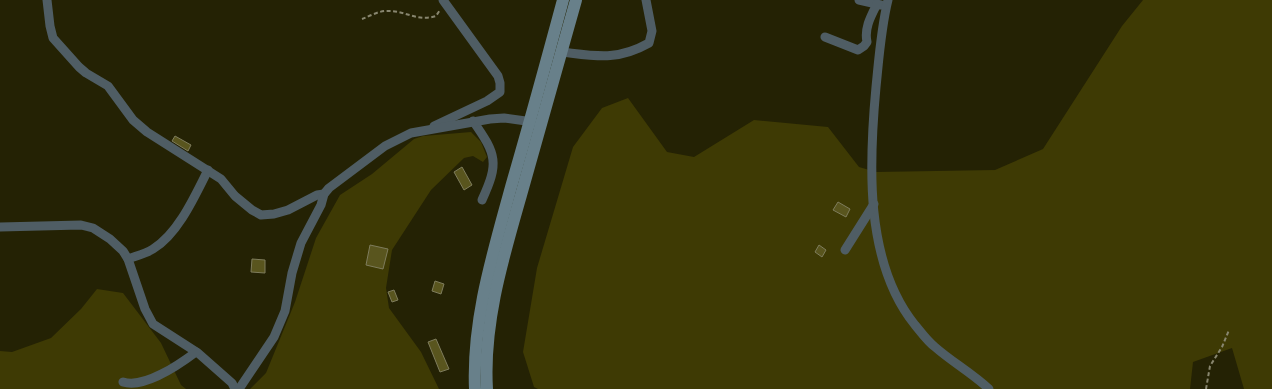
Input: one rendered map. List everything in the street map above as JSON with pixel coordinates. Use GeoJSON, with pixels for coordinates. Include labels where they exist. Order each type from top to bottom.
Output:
{"type":"FeatureCollection","features":[{"type":"Feature","properties":{"kind":"street"},"geometry":{"type":"LineString","coordinates":[[47,0],[53,38],[65,52],[86,73],[108,86],[133,120],[147,132],[221,179],[235,196],[252,210],[261,215],[269,216],[288,210],[317,195],[324,194]]}},
{"type":"Feature","properties":{"kind":"street"},"geometry":{"type":"LineString","coordinates":[[487,389],[488,342],[495,293],[563,0]]}},
{"type":"Feature","properties":{"kind":"street"},"geometry":{"type":"LineString","coordinates":[[475,389],[475,342],[497,236],[535,122],[562,52],[576,0]]}},
{"type":"Feature","properties":{"kind":"street"},"geometry":{"type":"LineString","coordinates":[[562,52],[602,57],[621,55],[648,43],[652,31],[646,0]]}},
{"type":"Feature","properties":{"kind":"street"},"geometry":{"type":"LineString","coordinates":[[859,0],[884,3]]}},
{"type":"Feature","properties":{"kind":"street"},"geometry":{"type":"LineString","coordinates":[[432,129],[434,125],[486,101],[500,92],[498,76],[442,3]]}},
{"type":"Feature","properties":{"kind":"street"},"geometry":{"type":"LineString","coordinates":[[825,38],[858,50],[862,49],[866,42],[865,34],[867,27],[884,3]]}},
{"type":"Feature","properties":{"kind":"street"},"geometry":{"type":"LineString","coordinates":[[884,3],[871,162],[874,204],[881,251],[892,285],[914,324],[934,347],[972,374],[989,389]]}},
{"type":"Feature","properties":{"kind":"street"},"geometry":{"type":"LineString","coordinates":[[0,228],[66,224],[81,225],[93,228],[110,239],[128,259],[145,309],[153,324],[196,352],[237,389],[274,337],[285,311],[292,273],[301,243],[322,205],[324,194],[329,188],[392,141],[410,133],[473,121],[504,118],[535,122]]}},
{"type":"Feature","properties":{"kind":"street"},"geometry":{"type":"LineString","coordinates":[[473,121],[490,146],[494,164],[492,176],[482,200]]}},
{"type":"Feature","properties":{"kind":"street"},"geometry":{"type":"LineString","coordinates":[[128,259],[151,250],[163,242],[182,216],[208,170]]}},
{"type":"Feature","properties":{"kind":"street"},"geometry":{"type":"LineString","coordinates":[[845,250],[874,204]]}},
{"type":"Feature","properties":{"kind":"street"},"geometry":{"type":"LineString","coordinates":[[123,382],[127,384],[143,383],[160,376],[196,352]]}},
{"type":"Feature","properties":{"kind":"path"},"geometry":{"type":"LineString","coordinates":[[362,19],[390,10],[419,18],[430,18],[436,16],[440,11],[442,3]]}},
{"type":"Feature","properties":{"kind":"path"},"geometry":{"type":"LineString","coordinates":[[1206,389],[1210,366],[1222,348],[1229,330]]}},
{"type":"Feature","properties":{"kind":"shaded area"},"geometry":{"type":"Polygon","coordinates":[[[1143,0],[1272,0],[1272,389],[1244,389],[1232,348],[1193,362],[1190,389],[538,389],[534,387],[523,352],[537,268],[573,147],[602,108],[628,98],[667,152],[694,157],[754,120],[828,127],[859,167],[876,172],[995,170],[1043,149],[1122,26],[1143,0]]]}},
{"type":"Feature","properties":{"kind":"shaded area"},"geometry":{"type":"Polygon","coordinates":[[[471,132],[481,142],[487,157],[483,162],[473,156],[464,158],[431,190],[392,250],[386,288],[389,308],[421,352],[439,389],[250,389],[266,373],[295,302],[316,238],[340,195],[372,174],[414,139],[423,136],[471,132]]]}},
{"type":"Feature","properties":{"kind":"shaded area"},"geometry":{"type":"Polygon","coordinates":[[[97,289],[123,293],[161,343],[181,385],[186,389],[0,389],[0,351],[12,352],[51,338],[81,309],[97,289]]]}},
{"type":"Feature","properties":{"kind":"building"},"geometry":{"type":"Polygon","coordinates":[[[175,136],[191,145],[188,151],[172,141],[175,136]]]}},
{"type":"Feature","properties":{"kind":"building"},"geometry":{"type":"Polygon","coordinates":[[[462,167],[472,185],[464,190],[454,172],[462,167]]]}},
{"type":"Feature","properties":{"kind":"building"},"geometry":{"type":"Polygon","coordinates":[[[838,202],[850,209],[846,217],[833,210],[838,202]]]}},
{"type":"Feature","properties":{"kind":"building"},"geometry":{"type":"Polygon","coordinates":[[[370,245],[388,249],[383,269],[366,265],[370,245]]]}},
{"type":"Feature","properties":{"kind":"building"},"geometry":{"type":"Polygon","coordinates":[[[819,245],[826,250],[822,257],[815,252],[819,245]]]}},
{"type":"Feature","properties":{"kind":"building"},"geometry":{"type":"Polygon","coordinates":[[[252,259],[265,260],[265,273],[251,272],[252,259]]]}},
{"type":"Feature","properties":{"kind":"building"},"geometry":{"type":"Polygon","coordinates":[[[435,281],[444,284],[441,294],[432,291],[435,281]]]}},
{"type":"Feature","properties":{"kind":"building"},"geometry":{"type":"Polygon","coordinates":[[[394,290],[398,300],[392,302],[388,292],[394,290]]]}},
{"type":"Feature","properties":{"kind":"building"},"geometry":{"type":"Polygon","coordinates":[[[436,339],[449,369],[440,372],[428,342],[436,339]]]}}]}
